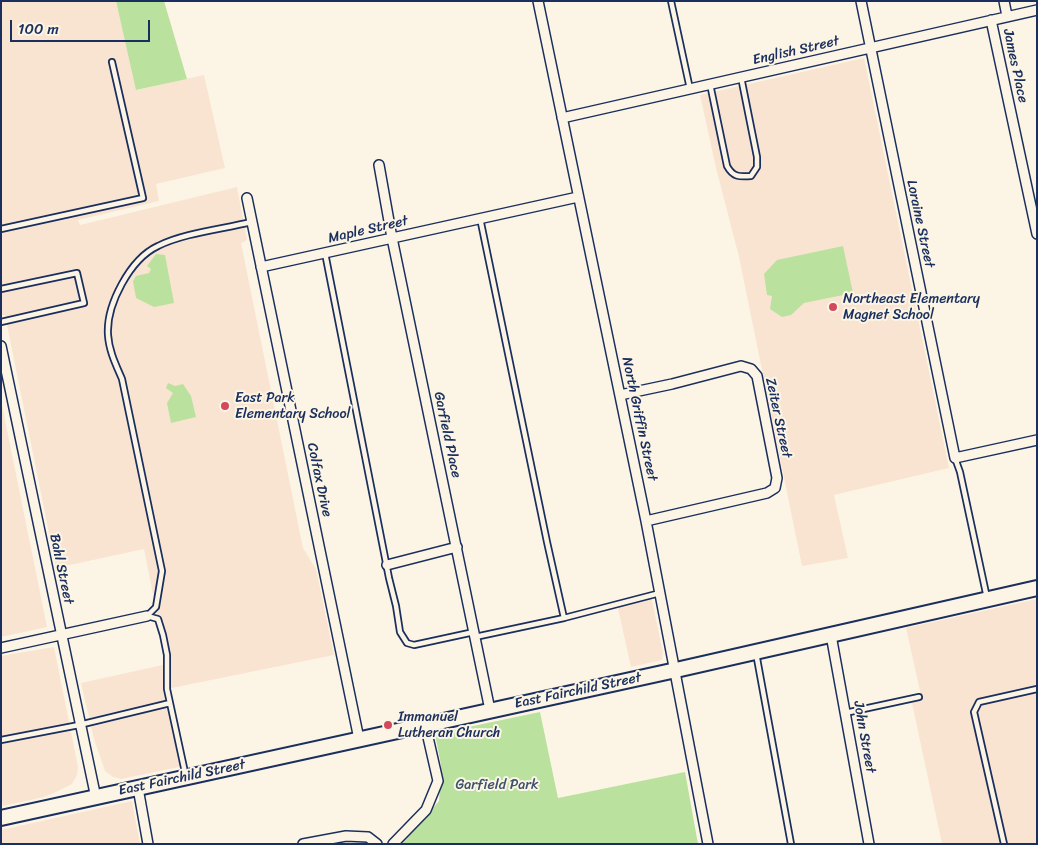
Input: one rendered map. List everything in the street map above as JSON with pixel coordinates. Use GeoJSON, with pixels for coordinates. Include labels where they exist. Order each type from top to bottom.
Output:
{"type":"FeatureCollection","features":[{"type":"Feature","properties":{"kind":"street","name":"North Griffin Street"},"geometry":{"type":"LineString","coordinates":[[538,1],[646,521],[708,844]]}},
{"type":"Feature","properties":{"kind":"street","name":"Loraine Street"},"geometry":{"type":"LineString","coordinates":[[861,1],[955,458]]}},
{"type":"Feature","properties":{"kind":"street","name":"James Place"},"geometry":{"type":"LineString","coordinates":[[1004,1],[1008,16]]}},
{"type":"Feature","properties":{"kind":"street","name":"English Street"},"geometry":{"type":"LineString","coordinates":[[562,118],[1037,10]]}},
{"type":"Feature","properties":{"kind":"street","name":"James Place"},"geometry":{"type":"LineString","coordinates":[[991,20],[1037,234]]}},
{"type":"Feature","properties":{"kind":"street","name":"Garfield Place"},"geometry":{"type":"LineString","coordinates":[[379,165],[392,238],[490,710]]}},
{"type":"Feature","properties":{"kind":"street","name":"Maple Street"},"geometry":{"type":"LineString","coordinates":[[261,267],[578,197]]}},
{"type":"Feature","properties":{"kind":"street","name":"Colfax Drive"},"geometry":{"type":"LineString","coordinates":[[247,198],[359,739]]}},
{"type":"Feature","properties":{"kind":"street","name":"Bahl Street"},"geometry":{"type":"LineString","coordinates":[[1,346],[79,725],[96,798]]}},
{"type":"Feature","properties":{"kind":"street","name":"Zeiter Street"},"geometry":{"type":"LineString","coordinates":[[620,395],[741,366],[751,369],[757,376],[777,478],[776,488],[767,493],[646,521]]}},
{"type":"Feature","properties":{"kind":"street"},"geometry":{"type":"LineString","coordinates":[[955,458],[1037,440]]}},
{"type":"Feature","properties":{"kind":"street"},"geometry":{"type":"LineString","coordinates":[[387,565],[456,547]]}},
{"type":"Feature","properties":{"kind":"street","name":"East Fairchild Street"},"geometry":{"type":"LineString","coordinates":[[1,818],[676,670],[1037,588]]}},
{"type":"Feature","properties":{"kind":"street"},"geometry":{"type":"LineString","coordinates":[[1,648],[147,616]]}},
{"type":"Feature","properties":{"kind":"street","name":"John Street"},"geometry":{"type":"LineString","coordinates":[[831,635],[870,844]]}},
{"type":"Feature","properties":{"kind":"street"},"geometry":{"type":"LineString","coordinates":[[393,844],[426,810],[438,781],[424,724]]}},
{"type":"Feature","properties":{"kind":"street"},"geometry":{"type":"LineString","coordinates":[[138,788],[148,844]]}},
{"type":"Feature","properties":{"kind":"street"},"geometry":{"type":"LineString","coordinates":[[303,844],[346,836],[368,837],[378,844]]}},
{"type":"Feature","properties":{"kind":"lane"},"geometry":{"type":"LineString","coordinates":[[670,1],[690,89]]}},
{"type":"Feature","properties":{"kind":"lane"},"geometry":{"type":"LineString","coordinates":[[1,229],[143,198],[112,62]]}},
{"type":"Feature","properties":{"kind":"lane"},"geometry":{"type":"LineString","coordinates":[[710,84],[727,166],[731,173],[738,177],[751,176],[757,167],[757,157],[741,77]]}},
{"type":"Feature","properties":{"kind":"lane"},"geometry":{"type":"LineString","coordinates":[[480,218],[564,618]]}},
{"type":"Feature","properties":{"kind":"lane"},"geometry":{"type":"LineString","coordinates":[[186,778],[167,689],[167,655],[164,635],[158,619],[147,616],[156,607],[162,572],[122,379],[112,355],[108,338],[108,326],[120,288],[134,265],[158,246],[186,237],[251,222]]}},
{"type":"Feature","properties":{"kind":"lane"},"geometry":{"type":"LineString","coordinates":[[325,253],[400,632],[407,643],[414,645],[564,618],[660,594]]}},
{"type":"Feature","properties":{"kind":"lane"},"geometry":{"type":"LineString","coordinates":[[1,290],[77,272],[84,303],[1,322]]}},
{"type":"Feature","properties":{"kind":"lane","name":"Loraine Street"},"geometry":{"type":"LineString","coordinates":[[955,458],[960,472],[987,599]]}},
{"type":"Feature","properties":{"kind":"lane"},"geometry":{"type":"LineString","coordinates":[[755,652],[791,844]]}},
{"type":"Feature","properties":{"kind":"lane"},"geometry":{"type":"LineString","coordinates":[[1004,844],[974,712],[979,702],[1037,689]]}},
{"type":"Feature","properties":{"kind":"lane"},"geometry":{"type":"LineString","coordinates":[[845,713],[919,697]]}},
{"type":"Feature","properties":{"kind":"lane"},"geometry":{"type":"LineString","coordinates":[[1,740],[79,725],[170,703]]}},
{"type":"Feature","properties":{"kind":"shaded area"},"geometry":{"type":"Polygon","coordinates":[[[1,1],[116,1],[137,90],[204,75],[225,168],[156,184],[159,201],[78,220],[80,225],[237,187],[247,240],[241,243],[303,548],[316,569],[334,655],[167,689],[184,766],[121,779],[113,777],[105,771],[94,739],[81,683],[167,664],[144,549],[56,568],[5,315],[1,315],[1,1]]]}},
{"type":"Feature","properties":{"kind":"shaded area","name":"Northeast Elementary Magnet School"},"geometry":{"type":"Polygon","coordinates":[[[864,58],[949,468],[834,495],[848,558],[802,566],[739,257],[716,168],[700,95],[864,58]]]}},
{"type":"Feature","properties":{"kind":"shaded area"},"geometry":{"type":"Polygon","coordinates":[[[1,400],[47,627],[1,637],[1,400]]]}},
{"type":"Feature","properties":{"kind":"shaded area"},"geometry":{"type":"Polygon","coordinates":[[[651,595],[663,653],[662,660],[631,667],[617,604],[651,595]]]}},
{"type":"Feature","properties":{"kind":"shaded area"},"geometry":{"type":"Polygon","coordinates":[[[1037,599],[1037,844],[942,844],[912,703],[922,700],[906,628],[1037,599]]]}},
{"type":"Feature","properties":{"kind":"shaded area"},"geometry":{"type":"Polygon","coordinates":[[[54,647],[78,767],[77,775],[72,784],[56,792],[44,797],[3,806],[1,798],[1,656],[54,647]]]}},
{"type":"Feature","properties":{"kind":"shaded area"},"geometry":{"type":"Polygon","coordinates":[[[132,801],[140,844],[1,844],[1,830],[132,801]]]}},
{"type":"Feature","properties":{"kind":"green space"},"geometry":{"type":"Polygon","coordinates":[[[116,1],[164,1],[187,79],[136,90],[116,1]]]}},
{"type":"Feature","properties":{"kind":"green space"},"geometry":{"type":"Polygon","coordinates":[[[843,246],[853,293],[804,303],[791,315],[782,317],[770,309],[772,296],[767,295],[764,274],[777,260],[843,246]]]}},
{"type":"Feature","properties":{"kind":"green space"},"geometry":{"type":"Polygon","coordinates":[[[156,254],[165,255],[174,303],[154,307],[136,298],[133,281],[136,276],[149,273],[151,269],[147,266],[156,254]]]}},
{"type":"Feature","properties":{"kind":"green space"},"geometry":{"type":"Polygon","coordinates":[[[168,383],[175,386],[183,384],[191,396],[196,417],[171,423],[167,403],[173,393],[166,388],[168,383]]]}},
{"type":"Feature","properties":{"kind":"green space","name":"Garfield Park"},"geometry":{"type":"Polygon","coordinates":[[[540,712],[558,798],[685,772],[698,844],[402,844],[439,801],[441,765],[435,734],[540,712]]]}},
{"type":"Feature","properties":{"kind":"place","name":"Northeast Elementary Magnet School"},"geometry":{"type":"Point","coordinates":[833,307]}},
{"type":"Feature","properties":{"kind":"place","name":"East Park Elementary School"},"geometry":{"type":"Point","coordinates":[225,406]}},
{"type":"Feature","properties":{"kind":"place","name":"Immanuel Lutheran Church"},"geometry":{"type":"Point","coordinates":[388,725]}}]}
